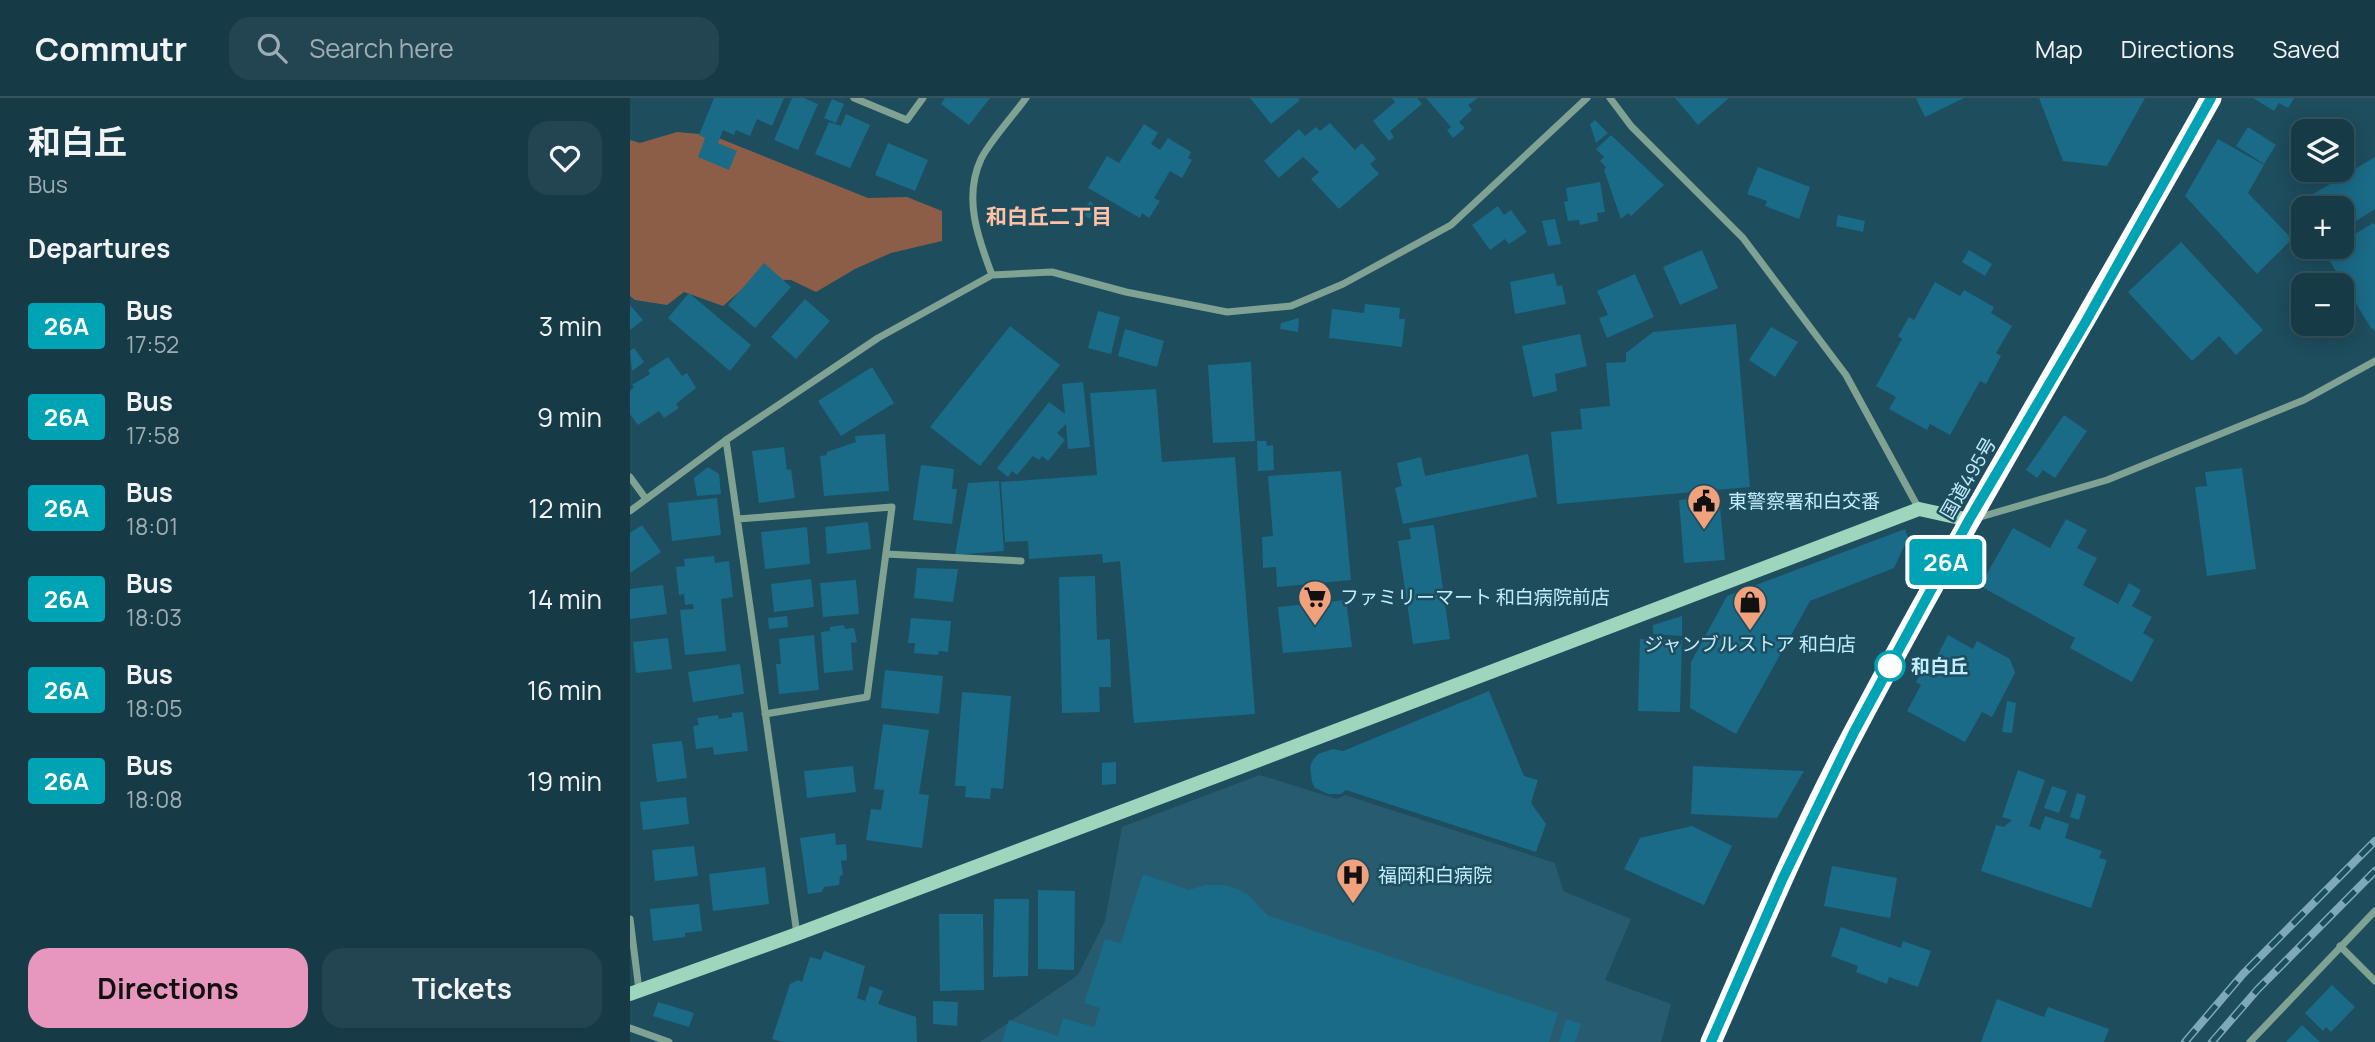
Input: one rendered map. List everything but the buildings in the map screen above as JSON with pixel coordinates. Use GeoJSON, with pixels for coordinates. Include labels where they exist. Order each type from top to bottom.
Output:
{"type":"FeatureCollection","features":[{"type":"Feature","properties":{"kind":"highway","name":"国道495号"},"geometry":{"type":"LineString","coordinates":[[1711,1042],[1783,878],[1854,732],[1969,520],[2085,323],[2211,98]]}},
{"type":"Feature","properties":{"kind":"street"},"geometry":{"type":"LineString","coordinates":[[854,98],[907,120],[923,98]]}},
{"type":"Feature","properties":{"kind":"street"},"geometry":{"type":"LineString","coordinates":[[992,275],[974,226],[973,191],[981,159],[1026,98]]}},
{"type":"Feature","properties":{"kind":"street"},"geometry":{"type":"LineString","coordinates":[[630,511],[726,440],[878,338],[992,275],[1052,272],[1126,292],[1227,312],[1291,306],[1343,284],[1451,225],[1587,98]]}},
{"type":"Feature","properties":{"kind":"street"},"geometry":{"type":"LineString","coordinates":[[1610,98],[1631,126],[1743,239],[1846,375],[1919,509]]}},
{"type":"Feature","properties":{"kind":"street"},"geometry":{"type":"LineString","coordinates":[[630,919],[634,992],[797,934],[1919,509],[1969,520],[2106,480],[2304,401],[2375,361]]}},
{"type":"Feature","properties":{"kind":"street"},"geometry":{"type":"LineString","coordinates":[[726,440],[797,934]]}},
{"type":"Feature","properties":{"kind":"street"},"geometry":{"type":"LineString","coordinates":[[630,477],[646,499]]}},
{"type":"Feature","properties":{"kind":"street"},"geometry":{"type":"LineString","coordinates":[[738,519],[892,507],[867,697],[765,714]]}},
{"type":"Feature","properties":{"kind":"street"},"geometry":{"type":"LineString","coordinates":[[886,554],[1021,561]]}},
{"type":"Feature","properties":{"kind":"street"},"geometry":{"type":"LineString","coordinates":[[2250,1042],[2375,911]]}},
{"type":"Feature","properties":{"kind":"street"},"geometry":{"type":"LineString","coordinates":[[2340,946],[2375,981]]}},
{"type":"Feature","properties":{"kind":"street"},"geometry":{"type":"LineString","coordinates":[[630,1028],[669,1042]]}},
{"type":"Feature","properties":{"kind":"shaded area"},"geometry":{"type":"Polygon","coordinates":[[[677,132],[711,135],[868,198],[907,197],[942,211],[942,241],[891,253],[855,269],[816,292],[791,280],[754,279],[723,306],[684,292],[667,305],[635,300],[630,296],[630,140],[640,143],[677,132]]]}},
{"type":"Feature","properties":{"kind":"shaded area","name":"福岡和白病院"},"geometry":{"type":"Polygon","coordinates":[[[1260,775],[1337,799],[1345,795],[1555,863],[1563,891],[1631,919],[1605,980],[1671,1004],[1661,1042],[980,1042],[1078,975],[1105,921],[1122,827],[1260,775]]]}},
{"type":"Feature","properties":{"kind":"railway"},"geometry":{"type":"LineString","coordinates":[[2185,1042],[2243,974],[2375,841]]}},
{"type":"Feature","properties":{"kind":"railway"},"geometry":{"type":"LineString","coordinates":[[2212,1042],[2258,989],[2375,871]]}},
{"type":"Feature","properties":{"kind":"bus line","name":"26A"},"geometry":{"type":"LineString","coordinates":[[1711,1042],[1783,878],[1854,732],[1969,520],[2085,323],[2211,98]]}},
{"type":"Feature","properties":{"kind":"place","name":"東警察署和白交番"},"geometry":{"type":"Point","coordinates":[1704,531]}},
{"type":"Feature","properties":{"kind":"place","name":"ファミリーマート 和白病院前店"},"geometry":{"type":"Point","coordinates":[1315,627]}},
{"type":"Feature","properties":{"kind":"place","name":"ジャンブルストア 和白店"},"geometry":{"type":"Point","coordinates":[1750,632]}},
{"type":"Feature","properties":{"kind":"place","name":"和白丘"},"geometry":{"type":"Point","coordinates":[1890,666]}},
{"type":"Feature","properties":{"kind":"place","name":"福岡和白病院"},"geometry":{"type":"Point","coordinates":[1353,905]}},
{"type":"Feature","properties":{"kind":"district","name":"和白丘二丁目"},"geometry":{"type":"Point","coordinates":[1049,216]}}]}
